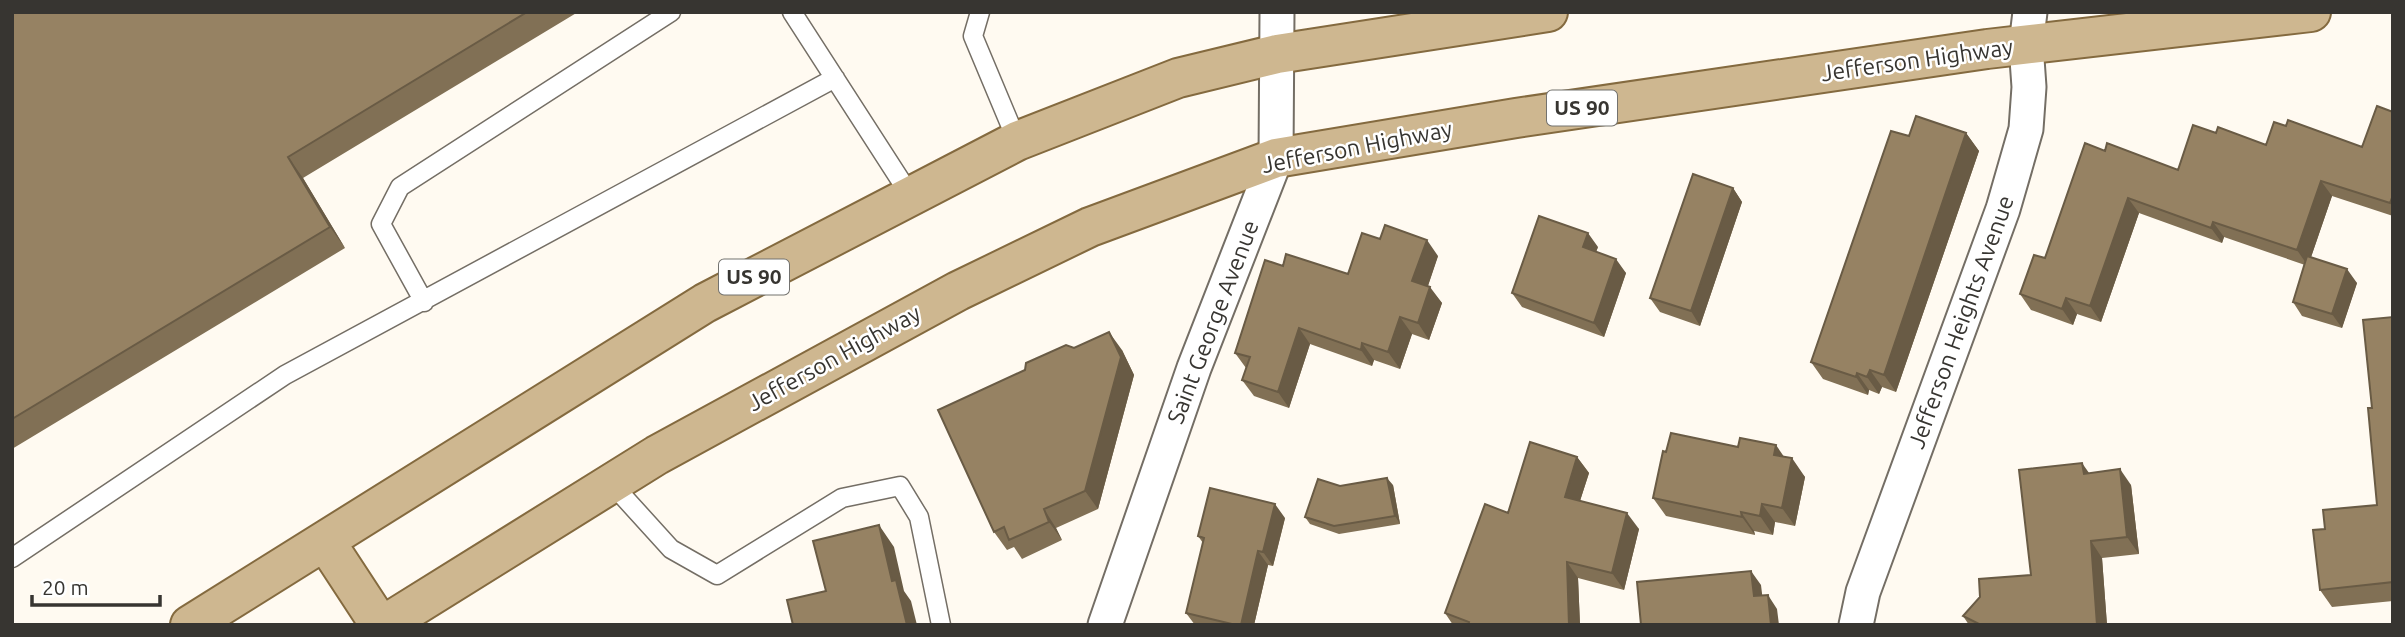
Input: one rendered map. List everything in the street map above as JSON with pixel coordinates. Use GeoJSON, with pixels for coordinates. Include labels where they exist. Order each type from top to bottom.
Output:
{"type":"FeatureCollection","features":[{"type":"Feature","properties":{"kind":"main road","name":"US 90"},"geometry":{"type":"LineString","coordinates":[[190,625],[705,303],[1017,141],[1178,78],[1277,54],[1548,12]]}},
{"type":"Feature","properties":{"kind":"main road","name":"Jefferson Highway"},"geometry":{"type":"LineString","coordinates":[[382,625],[657,455],[970,285],[1090,227],[1276,158],[2028,29],[2312,12]]}},
{"type":"Feature","properties":{"kind":"main road"},"geometry":{"type":"LineString","coordinates":[[325,541],[382,625]]}},
{"type":"Feature","properties":{"kind":"street","name":"Saint George Avenue"},"geometry":{"type":"LineString","coordinates":[[1105,625],[1194,368],[1276,158],[1277,12]]}},
{"type":"Feature","properties":{"kind":"street","name":"Jefferson Heights Avenue"},"geometry":{"type":"LineString","coordinates":[[1856,625],[1863,592],[2003,209],[2026,129],[2029,87],[2028,29]]}},
{"type":"Feature","properties":{"kind":"lane"},"geometry":{"type":"LineString","coordinates":[[424,302],[381,224],[400,187],[671,12]]}},
{"type":"Feature","properties":{"kind":"lane"},"geometry":{"type":"LineString","coordinates":[[792,12],[910,195]]}},
{"type":"Feature","properties":{"kind":"lane"},"geometry":{"type":"LineString","coordinates":[[981,12],[973,36],[1017,141]]}},
{"type":"Feature","properties":{"kind":"lane"},"geometry":{"type":"LineString","coordinates":[[12,558],[285,375],[835,78]]}},
{"type":"Feature","properties":{"kind":"lane"},"geometry":{"type":"LineString","coordinates":[[612,484],[671,549],[717,575],[842,498],[900,486],[919,517],[941,625]]}},
{"type":"Feature","properties":{"kind":"building"},"geometry":{"type":"Polygon","coordinates":[[[12,12],[527,12],[288,157],[330,227],[12,419],[12,12]]]}},
{"type":"Feature","properties":{"kind":"building"},"geometry":{"type":"Polygon","coordinates":[[[2377,106],[2393,112],[2393,195],[2390,203],[2321,181],[2297,250],[2213,222],[2211,228],[2128,198],[2090,306],[2066,298],[2062,309],[2020,294],[2034,255],[2045,258],[2085,143],[2105,151],[2107,143],[2178,170],[2193,125],[2216,133],[2218,127],[2266,145],[2274,122],[2286,126],[2288,120],[2362,147],[2377,106]]]}},
{"type":"Feature","properties":{"kind":"building"},"geometry":{"type":"Polygon","coordinates":[[[1916,116],[1966,133],[1884,375],[1870,370],[1867,377],[1857,373],[1856,377],[1811,362],[1891,131],[1909,136],[1916,116]]]}},
{"type":"Feature","properties":{"kind":"building"},"geometry":{"type":"Polygon","coordinates":[[[1693,174],[1733,188],[1691,311],[1650,298],[1693,174]]]}},
{"type":"Feature","properties":{"kind":"building"},"geometry":{"type":"Polygon","coordinates":[[[1539,216],[1588,233],[1583,247],[1616,259],[1594,323],[1512,293],[1539,216]]]}},
{"type":"Feature","properties":{"kind":"building"},"geometry":{"type":"Polygon","coordinates":[[[1385,225],[1427,240],[1412,281],[1430,287],[1418,323],[1400,317],[1388,352],[1362,343],[1361,350],[1299,328],[1278,392],[1242,380],[1250,357],[1235,353],[1265,260],[1283,266],[1286,254],[1348,274],[1362,233],[1380,239],[1385,225]]]}},
{"type":"Feature","properties":{"kind":"building"},"geometry":{"type":"Polygon","coordinates":[[[2307,256],[2347,269],[2332,314],[2293,302],[2307,256]]]}},
{"type":"Feature","properties":{"kind":"building"},"geometry":{"type":"Polygon","coordinates":[[[2393,317],[2393,582],[2320,590],[2313,530],[2325,529],[2323,510],[2377,505],[2368,408],[2372,408],[2363,320],[2393,317]]]}},
{"type":"Feature","properties":{"kind":"building"},"geometry":{"type":"Polygon","coordinates":[[[1109,332],[1121,357],[1085,491],[1044,509],[1049,522],[1009,540],[1004,527],[994,532],[938,410],[1025,370],[1026,363],[1066,345],[1074,348],[1109,332]]]}},
{"type":"Feature","properties":{"kind":"building"},"geometry":{"type":"Polygon","coordinates":[[[1671,433],[1738,447],[1740,438],[1776,445],[1774,455],[1792,458],[1782,508],[1762,504],[1760,516],[1741,512],[1742,517],[1653,498],[1663,451],[1666,452],[1671,433]]]}},
{"type":"Feature","properties":{"kind":"building"},"geometry":{"type":"Polygon","coordinates":[[[1530,442],[1577,457],[1565,497],[1627,513],[1612,573],[1567,562],[1569,625],[1468,625],[1469,622],[1445,613],[1485,504],[1508,513],[1530,442]]]}},
{"type":"Feature","properties":{"kind":"building"},"geometry":{"type":"Polygon","coordinates":[[[2082,463],[2084,474],[2120,469],[2127,537],[2091,541],[2097,625],[1981,625],[1963,616],[1980,597],[1979,579],[2031,575],[2019,470],[2082,463]]]}},
{"type":"Feature","properties":{"kind":"building"},"geometry":{"type":"Polygon","coordinates":[[[1387,478],[1395,516],[1334,526],[1305,517],[1318,479],[1340,486],[1387,478]]]}},
{"type":"Feature","properties":{"kind":"building"},"geometry":{"type":"Polygon","coordinates":[[[1210,488],[1275,504],[1263,552],[1258,551],[1241,625],[1186,613],[1204,538],[1198,536],[1210,488]]]}},
{"type":"Feature","properties":{"kind":"building"},"geometry":{"type":"Polygon","coordinates":[[[879,525],[892,581],[896,580],[907,625],[793,625],[787,600],[826,591],[813,541],[879,525]]]}},
{"type":"Feature","properties":{"kind":"building"},"geometry":{"type":"Polygon","coordinates":[[[1751,571],[1754,596],[1768,595],[1771,625],[1641,625],[1637,582],[1751,571]]]}}]}
